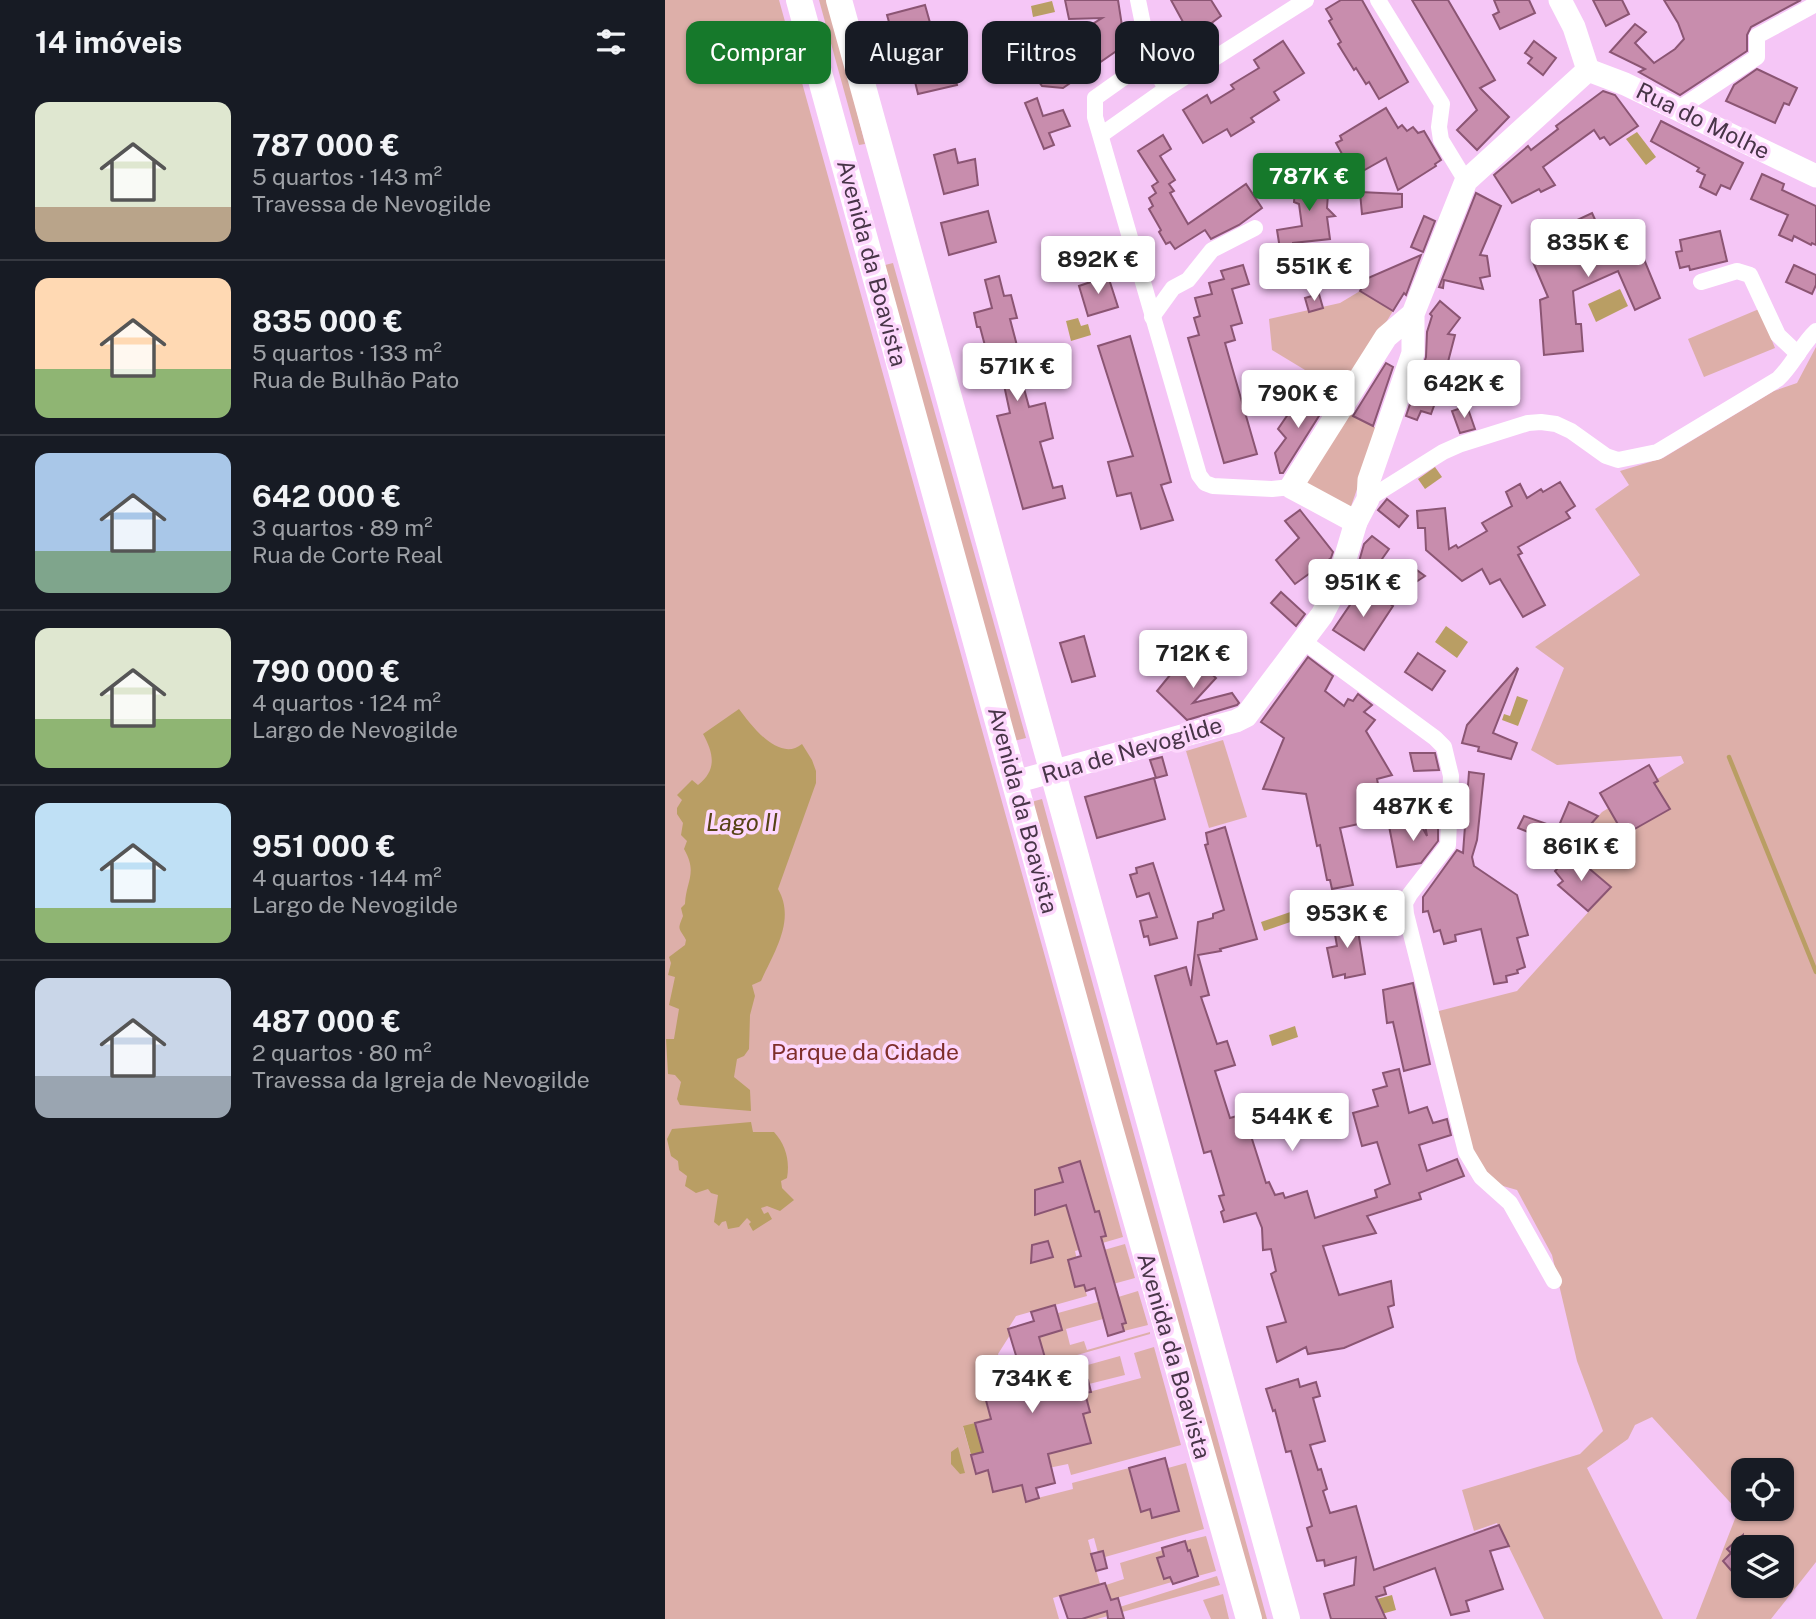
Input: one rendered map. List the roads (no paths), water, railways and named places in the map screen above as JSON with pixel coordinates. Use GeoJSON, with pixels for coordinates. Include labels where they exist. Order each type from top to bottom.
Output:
{"type":"FeatureCollection","features":[{"type":"Feature","properties":{"kind":"main road","name":"Avenida da Boavista"},"geometry":{"type":"LineString","coordinates":[[799,0],[1108,1121],[1249,1619]]}},
{"type":"Feature","properties":{"kind":"main road","name":"Avenida da Boavista"},"geometry":{"type":"LineString","coordinates":[[839,0],[1287,1619]]}},
{"type":"Feature","properties":{"kind":"street"},"geometry":{"type":"LineString","coordinates":[[1137,0],[1142,21]]}},
{"type":"Feature","properties":{"kind":"street"},"geometry":{"type":"LineString","coordinates":[[1101,135],[1167,89],[1306,0]]}},
{"type":"Feature","properties":{"kind":"street"},"geometry":{"type":"LineString","coordinates":[[1378,0],[1442,104],[1439,127],[1441,141],[1467,181]]}},
{"type":"Feature","properties":{"kind":"street"},"geometry":{"type":"LineString","coordinates":[[1291,487],[1386,337],[1413,314],[1454,206],[1467,181],[1588,70],[1574,27],[1560,0]]}},
{"type":"Feature","properties":{"kind":"street"},"geometry":{"type":"LineString","coordinates":[[1677,110],[1757,57],[1757,36],[1816,4]]}},
{"type":"Feature","properties":{"kind":"street","name":"Rua do Molhe"},"geometry":{"type":"LineString","coordinates":[[1588,70],[1625,83],[1816,176]]}},
{"type":"Feature","properties":{"kind":"street"},"geometry":{"type":"LineString","coordinates":[[1115,84],[1095,98],[1095,117],[1199,475],[1205,483],[1213,486],[1291,487],[1356,522]]}},
{"type":"Feature","properties":{"kind":"street"},"geometry":{"type":"LineString","coordinates":[[1164,84],[1167,89]]}},
{"type":"Feature","properties":{"kind":"street"},"geometry":{"type":"LineString","coordinates":[[1152,317],[1173,288],[1188,280],[1212,250],[1255,228]]}},
{"type":"Feature","properties":{"kind":"street"},"geometry":{"type":"LineString","coordinates":[[1702,282],[1737,271],[1750,275],[1778,335],[1798,354]]}},
{"type":"Feature","properties":{"kind":"street"},"geometry":{"type":"LineString","coordinates":[[1142,281],[1173,288]]}},
{"type":"Feature","properties":{"kind":"street","name":"Rua de Nevogilde"},"geometry":{"type":"LineString","coordinates":[[1015,782],[1246,716],[1322,614],[1337,586],[1356,522],[1368,499],[1369,480],[1413,353],[1413,314]]}},
{"type":"Feature","properties":{"kind":"street"},"geometry":{"type":"LineString","coordinates":[[1368,499],[1443,452],[1528,423],[1556,424],[1571,431],[1606,456],[1618,460],[1657,452],[1777,379],[1816,331]]}},
{"type":"Feature","properties":{"kind":"street"},"geometry":{"type":"LineString","coordinates":[[1303,641],[1444,747],[1451,776],[1448,845],[1410,894],[1405,903],[1406,914],[1466,1152],[1481,1177],[1510,1203],[1554,1281]]}},
{"type":"Feature","properties":{"kind":"water"},"geometry":{"type":"Polygon","coordinates":[[[1052,1],[1055,12],[1033,17],[1031,6],[1052,1]]]}},
{"type":"Feature","properties":{"kind":"water"},"geometry":{"type":"Polygon","coordinates":[[[1637,132],[1656,157],[1646,165],[1626,139],[1637,132]]]}},
{"type":"Feature","properties":{"kind":"water"},"geometry":{"type":"Polygon","coordinates":[[[1620,289],[1628,306],[1596,322],[1588,304],[1620,289]]]}},
{"type":"Feature","properties":{"kind":"water"},"geometry":{"type":"Polygon","coordinates":[[[1078,318],[1081,326],[1088,324],[1091,335],[1071,341],[1066,321],[1078,318]]]}},
{"type":"Feature","properties":{"kind":"water"},"geometry":{"type":"Polygon","coordinates":[[[1435,467],[1442,477],[1425,489],[1418,479],[1435,467]]]}},
{"type":"Feature","properties":{"kind":"water"},"geometry":{"type":"Polygon","coordinates":[[[1446,626],[1468,642],[1457,658],[1435,642],[1446,626]]]}},
{"type":"Feature","properties":{"kind":"water"},"geometry":{"type":"Polygon","coordinates":[[[1517,696],[1528,700],[1518,726],[1502,720],[1504,714],[1510,716],[1517,696]]]}},
{"type":"Feature","properties":{"kind":"water","name":"Lago II"},"geometry":{"type":"Polygon","coordinates":[[[739,709],[766,740],[775,745],[793,749],[802,744],[816,771],[816,783],[778,889],[785,912],[781,936],[761,981],[752,985],[755,996],[750,1015],[749,1049],[744,1056],[737,1059],[734,1077],[750,1090],[751,1111],[680,1105],[677,1099],[681,1082],[675,1075],[668,1074],[666,1039],[674,1039],[679,1009],[669,1005],[675,977],[668,975],[671,963],[669,957],[685,945],[686,940],[679,927],[691,871],[684,849],[687,841],[681,835],[683,823],[677,814],[682,800],[677,795],[692,780],[698,785],[711,768],[710,748],[703,734],[739,709]]]}},
{"type":"Feature","properties":{"kind":"water"},"geometry":{"type":"Polygon","coordinates":[[[1299,909],[1302,918],[1264,931],[1261,922],[1299,909]]]}},
{"type":"Feature","properties":{"kind":"water"},"geometry":{"type":"Polygon","coordinates":[[[1295,1026],[1298,1037],[1272,1046],[1269,1035],[1295,1026]]]}},
{"type":"Feature","properties":{"kind":"water"},"geometry":{"type":"Polygon","coordinates":[[[751,1122],[753,1132],[774,1132],[782,1142],[788,1165],[787,1178],[781,1181],[782,1188],[794,1200],[780,1211],[767,1206],[761,1208],[764,1214],[768,1212],[772,1219],[753,1231],[747,1218],[739,1227],[728,1229],[726,1221],[719,1226],[714,1222],[718,1195],[708,1189],[696,1193],[685,1186],[687,1176],[679,1170],[678,1161],[671,1156],[667,1139],[672,1129],[751,1122]]]}},
{"type":"Feature","properties":{"kind":"water"},"geometry":{"type":"Polygon","coordinates":[[[975,1423],[983,1452],[971,1455],[963,1426],[975,1423]]]}},
{"type":"Feature","properties":{"kind":"water"},"geometry":{"type":"Polygon","coordinates":[[[958,1447],[965,1473],[960,1474],[951,1464],[951,1452],[958,1447]]]}},
{"type":"Feature","properties":{"kind":"water"},"geometry":{"type":"Polygon","coordinates":[[[1392,1595],[1396,1610],[1371,1617],[1366,1602],[1392,1595]]]}},
{"type":"Feature","properties":{"kind":"waterway"},"geometry":{"type":"LineString","coordinates":[[1729,757],[1816,972]]}},
{"type":"Feature","properties":{"kind":"park label","name":"Parque da Cidade"},"geometry":{"type":"Point","coordinates":[865,1052]}}]}
